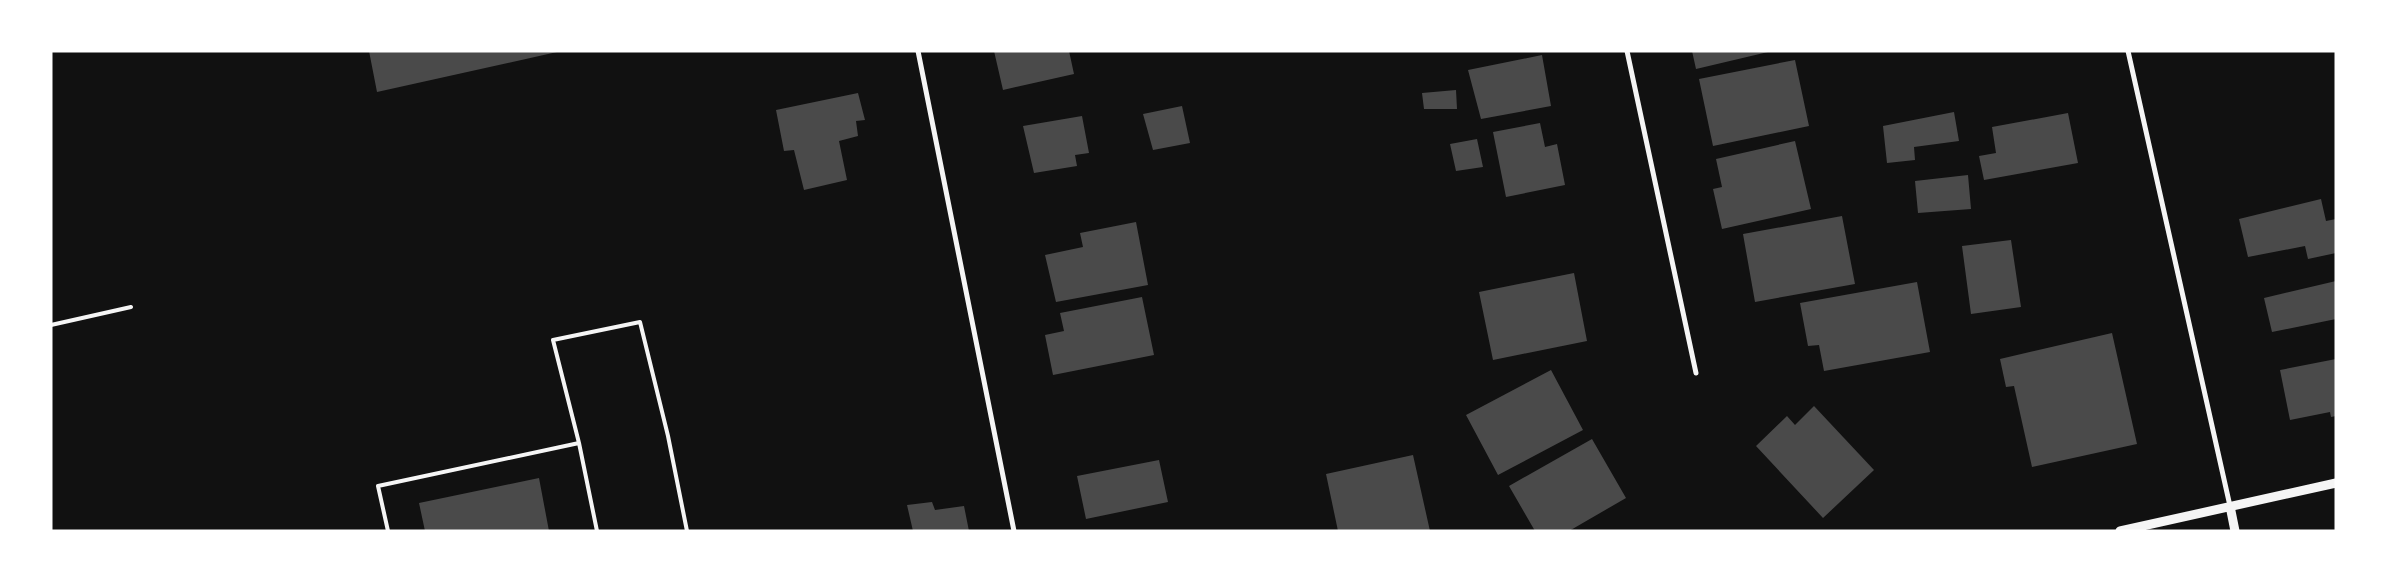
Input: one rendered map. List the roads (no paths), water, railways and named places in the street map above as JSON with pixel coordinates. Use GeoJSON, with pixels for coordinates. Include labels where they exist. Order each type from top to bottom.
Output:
{"type":"FeatureCollection","features":[{"type":"Feature","properties":{"kind":"street"},"geometry":{"type":"LineString","coordinates":[[918,51],[1014,531]]}},
{"type":"Feature","properties":{"kind":"street"},"geometry":{"type":"LineString","coordinates":[[1626,51],[1696,373]]}},
{"type":"Feature","properties":{"kind":"street"},"geometry":{"type":"LineString","coordinates":[[2128,51],[2236,531]]}},
{"type":"Feature","properties":{"kind":"street"},"geometry":{"type":"LineString","coordinates":[[2120,531],[2336,483]]}},
{"type":"Feature","properties":{"kind":"lane"},"geometry":{"type":"LineString","coordinates":[[51,325],[131,307]]}},
{"type":"Feature","properties":{"kind":"lane"},"geometry":{"type":"LineString","coordinates":[[597,531],[579,443],[554,340],[640,322],[668,436],[687,531]]}},
{"type":"Feature","properties":{"kind":"lane"},"geometry":{"type":"LineString","coordinates":[[388,531],[378,486],[579,443]]}}]}
